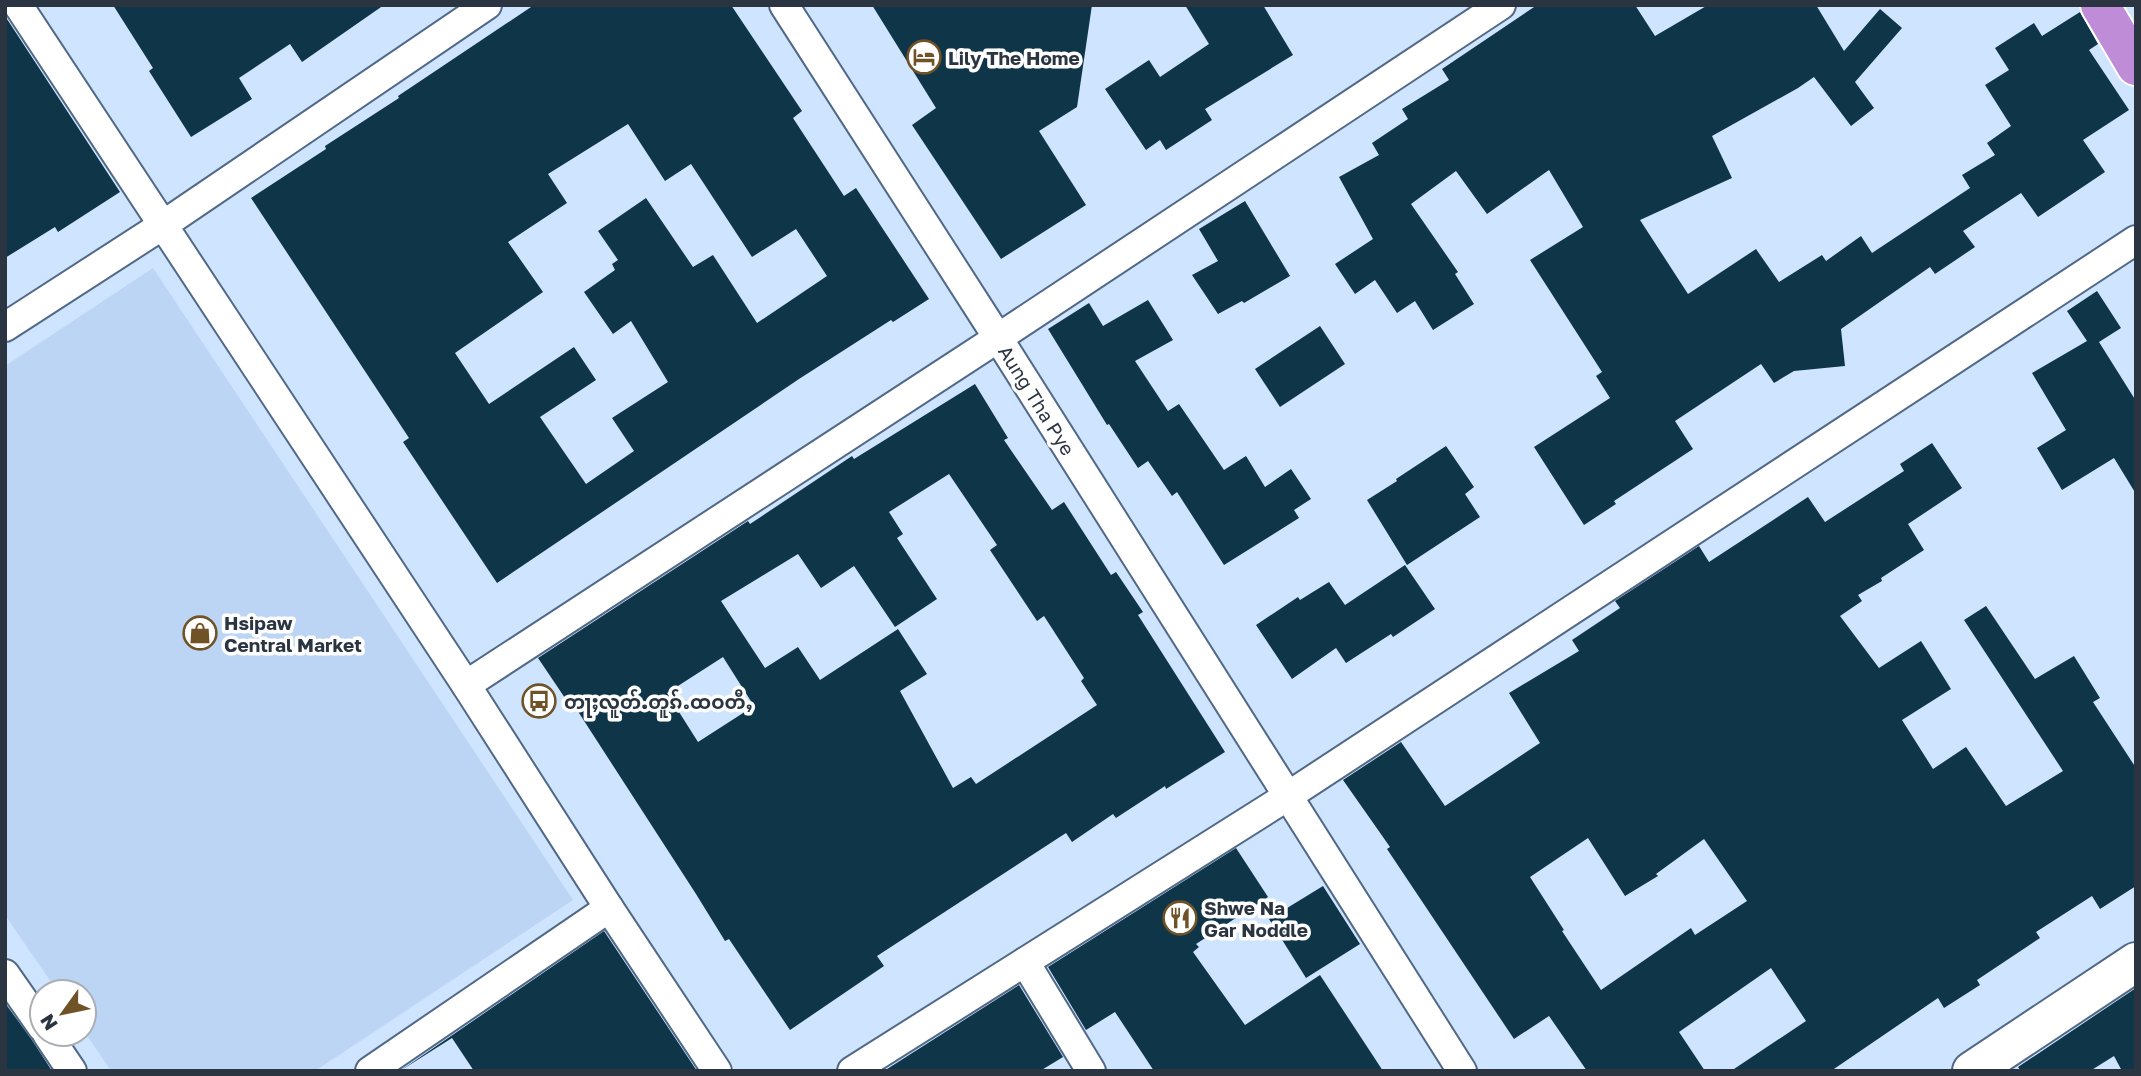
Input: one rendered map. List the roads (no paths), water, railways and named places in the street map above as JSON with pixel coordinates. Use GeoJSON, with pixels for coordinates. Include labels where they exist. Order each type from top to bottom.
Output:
{"type":"FeatureCollection","features":[{"type":"Feature","properties":{"kind":"highway"},"geometry":{"type":"LineString","coordinates":[[2101,5],[2136,66]]}},
{"type":"Feature","properties":{"kind":"main road"},"geometry":{"type":"LineString","coordinates":[[1972,1071],[2136,962]]}},
{"type":"Feature","properties":{"kind":"street"},"geometry":{"type":"LineString","coordinates":[[18,5],[717,1071]]}},
{"type":"Feature","properties":{"kind":"street"},"geometry":{"type":"LineString","coordinates":[[5,327],[163,225],[486,5]]}},
{"type":"Feature","properties":{"kind":"street","name":"Aung Tha Pye"},"geometry":{"type":"LineString","coordinates":[[784,5],[1462,1071]]}},
{"type":"Feature","properties":{"kind":"street"},"geometry":{"type":"LineString","coordinates":[[466,685],[1502,5]]}},
{"type":"Feature","properties":{"kind":"street"},"geometry":{"type":"LineString","coordinates":[[852,1071],[1288,796],[2136,240]]}},
{"type":"Feature","properties":{"kind":"street"},"geometry":{"type":"LineString","coordinates":[[370,1071],[609,908]]}},
{"type":"Feature","properties":{"kind":"street"},"geometry":{"type":"LineString","coordinates":[[1025,962],[1091,1071]]}},
{"type":"Feature","properties":{"kind":"street"},"geometry":{"type":"LineString","coordinates":[[5,974],[28,1007]]}},
{"type":"Feature","properties":{"kind":"street"},"geometry":{"type":"LineString","coordinates":[[56,1048],[72,1071]]}},
{"type":"Feature","properties":{"kind":"place","name":"Lily The Home"},"geometry":{"type":"Point","coordinates":[924,57]}},
{"type":"Feature","properties":{"kind":"place","name":"Hsipaw Central Market"},"geometry":{"type":"Point","coordinates":[200,633]}},
{"type":"Feature","properties":{"kind":"place","name":"တႃႈလူတ်ႉတူၵ်ႉထဝတီႇ"},"geometry":{"type":"Point","coordinates":[539,701]}},
{"type":"Feature","properties":{"kind":"place","name":"Shwe Na Gar Noddle"},"geometry":{"type":"Point","coordinates":[1180,918]}}]}
